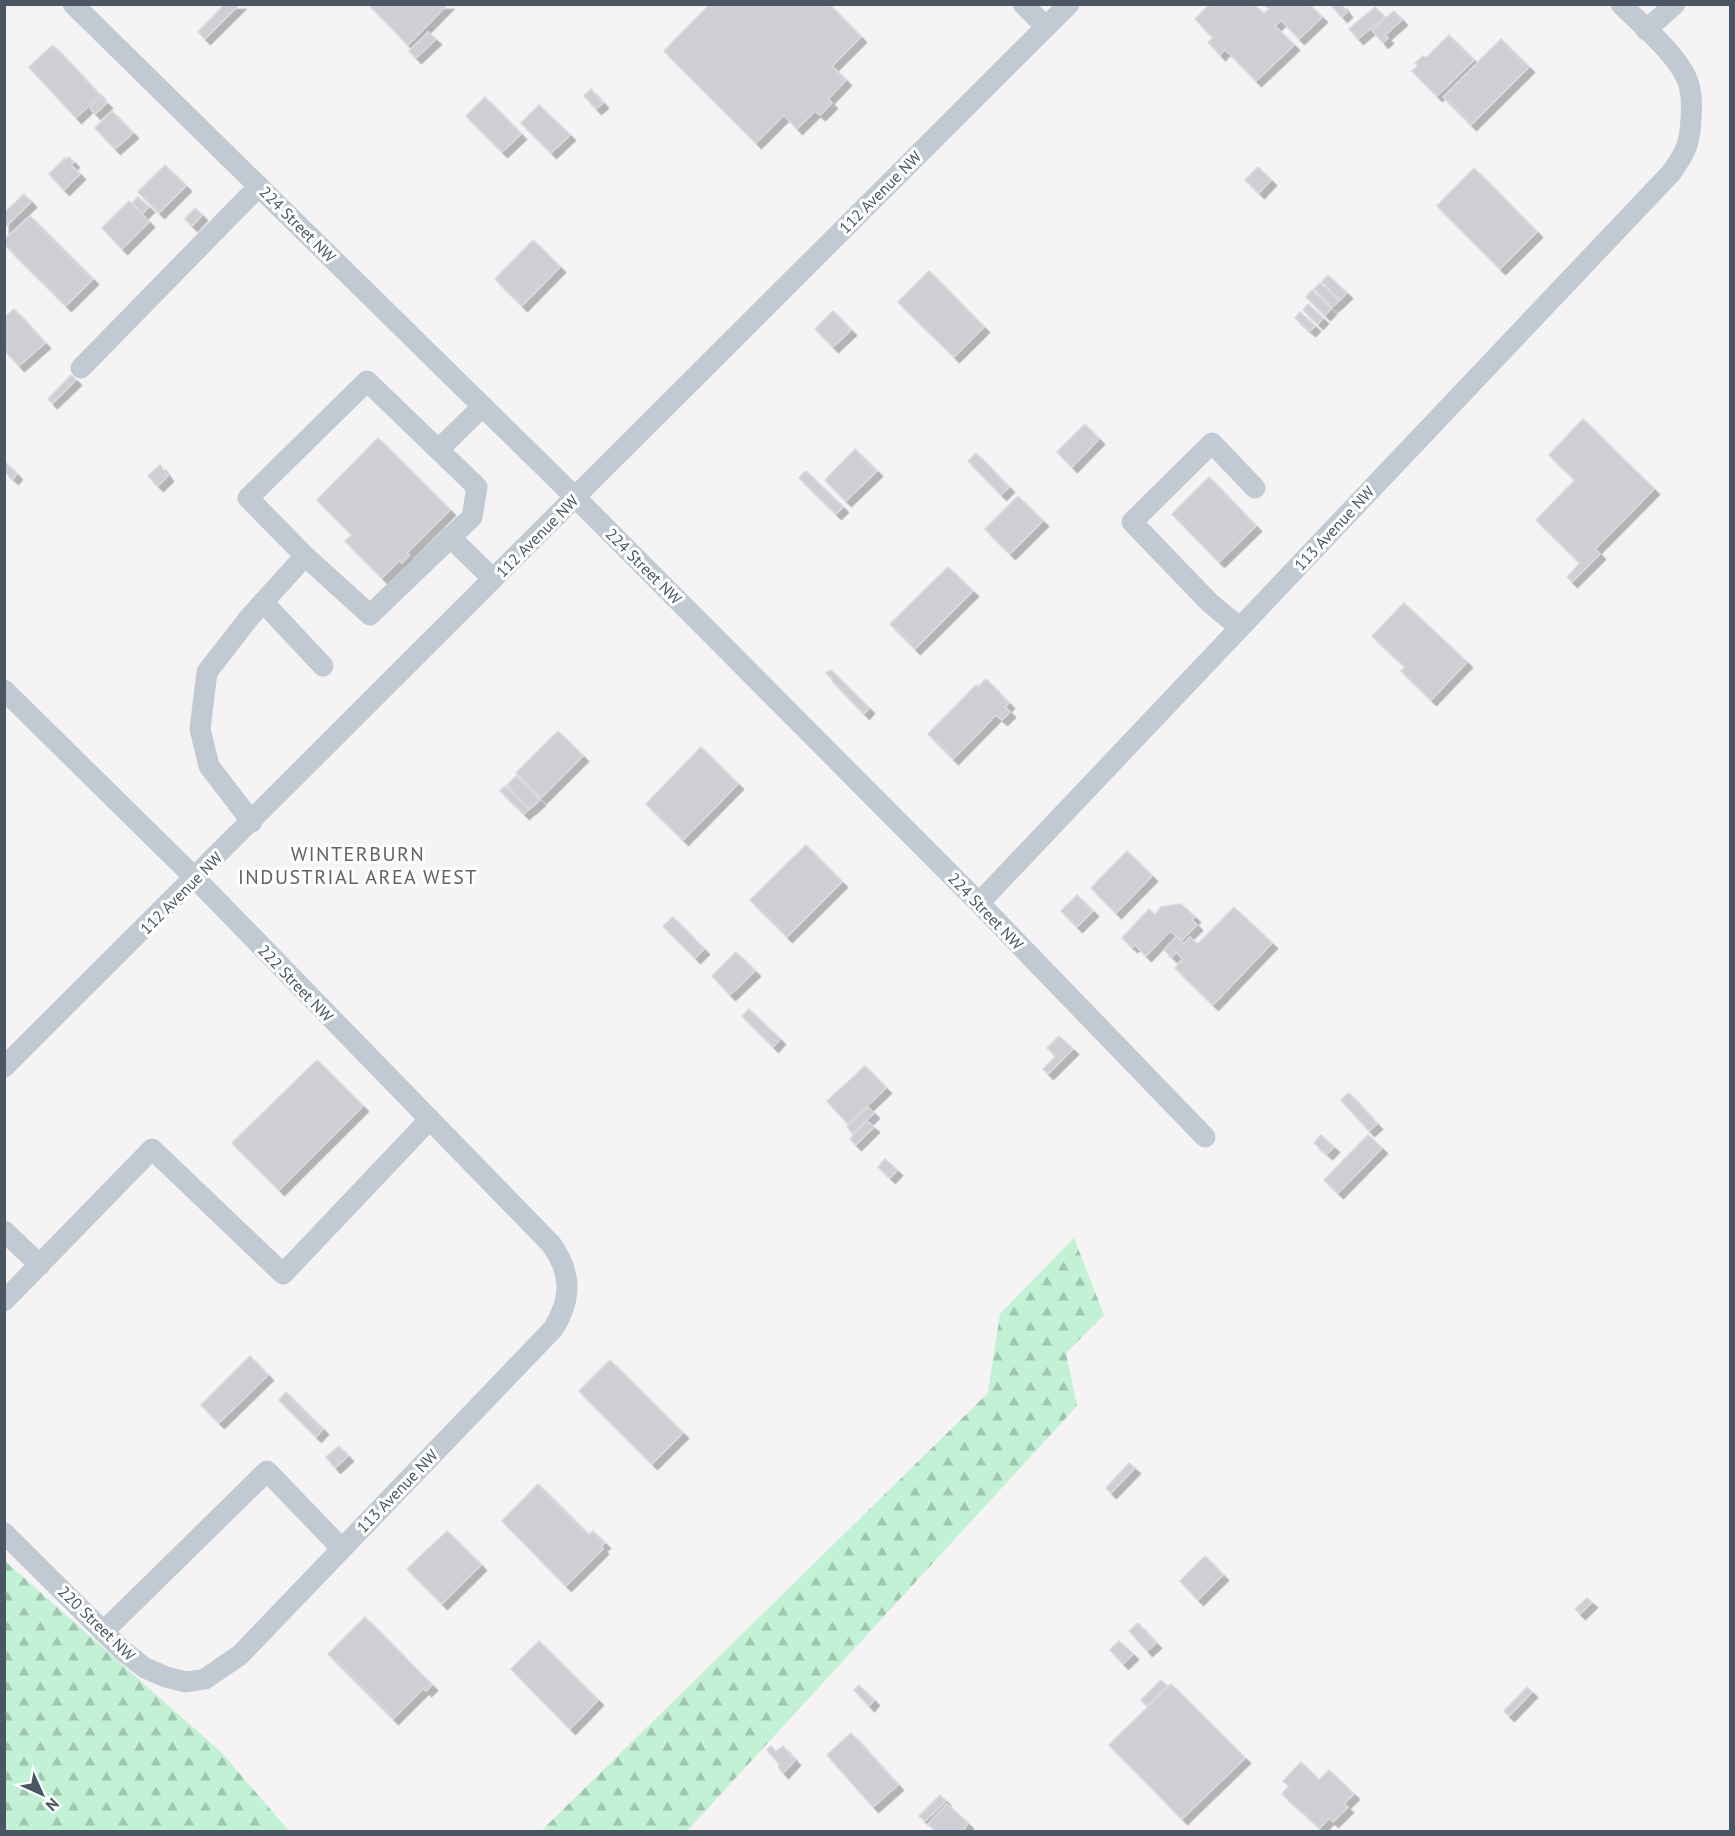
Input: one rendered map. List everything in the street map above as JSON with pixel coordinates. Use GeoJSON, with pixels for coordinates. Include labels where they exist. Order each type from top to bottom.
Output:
{"type":"FeatureCollection","features":[{"type":"Feature","properties":{"kind":"street","name":"224 Street NW"},"geometry":{"type":"LineString","coordinates":[[73,4],[575,497],[979,903],[1205,1137]]}},
{"type":"Feature","properties":{"kind":"street"},"geometry":{"type":"LineString","coordinates":[[1023,4],[1046,27]]}},
{"type":"Feature","properties":{"kind":"street","name":"112 Avenue NW"},"geometry":{"type":"LineString","coordinates":[[4,1067],[195,879],[1069,4]]}},
{"type":"Feature","properties":{"kind":"street"},"geometry":{"type":"LineString","coordinates":[[1621,4],[1646,30],[1675,4]]}},
{"type":"Feature","properties":{"kind":"street","name":"113 Avenue NW"},"geometry":{"type":"LineString","coordinates":[[979,903],[1671,173],[1687,151],[1692,102],[1689,83],[1678,62],[1646,30]]}},
{"type":"Feature","properties":{"kind":"street"},"geometry":{"type":"LineString","coordinates":[[81,368],[259,186]]}},
{"type":"Feature","properties":{"kind":"street"},"geometry":{"type":"LineString","coordinates":[[367,381],[477,487],[472,517],[450,537],[370,615],[305,556],[248,498],[367,381]]}},
{"type":"Feature","properties":{"kind":"street"},"geometry":{"type":"LineString","coordinates":[[439,449],[483,406]]}},
{"type":"Feature","properties":{"kind":"street"},"geometry":{"type":"LineString","coordinates":[[1240,628],[1209,602],[1132,522],[1212,443],[1255,488]]}},
{"type":"Feature","properties":{"kind":"street"},"geometry":{"type":"LineString","coordinates":[[450,537],[493,579]]}},
{"type":"Feature","properties":{"kind":"street"},"geometry":{"type":"LineString","coordinates":[[252,822],[209,766],[200,729],[207,672],[263,602],[305,556]]}},
{"type":"Feature","properties":{"kind":"street"},"geometry":{"type":"LineString","coordinates":[[263,602],[323,666]]}},
{"type":"Feature","properties":{"kind":"street","name":"222 Street NW"},"geometry":{"type":"LineString","coordinates":[[4,690],[195,879],[551,1244],[561,1257],[568,1289]]}},
{"type":"Feature","properties":{"kind":"street"},"geometry":{"type":"LineString","coordinates":[[4,1301],[152,1149],[283,1274],[430,1119]]}},
{"type":"Feature","properties":{"kind":"street"},"geometry":{"type":"LineString","coordinates":[[4,1231],[40,1265]]}},
{"type":"Feature","properties":{"kind":"street","name":"113 Avenue NW"},"geometry":{"type":"LineString","coordinates":[[205,1680],[240,1654],[554,1329],[565,1306],[568,1289]]}},
{"type":"Feature","properties":{"kind":"street"},"geometry":{"type":"LineString","coordinates":[[103,1632],[267,1471],[342,1549]]}},
{"type":"Feature","properties":{"kind":"street","name":"220 Street NW"},"geometry":{"type":"LineString","coordinates":[[4,1533],[103,1632],[145,1668],[186,1682],[205,1680]]}},
{"type":"Feature","properties":{"kind":"green space"},"geometry":{"type":"Polygon","coordinates":[[[1074,1238],[1104,1315],[1066,1353],[1077,1406],[687,1831],[541,1831],[988,1393],[1000,1314],[1074,1238]]]}},
{"type":"Feature","properties":{"kind":"green space"},"geometry":{"type":"Polygon","coordinates":[[[5,1561],[221,1752],[289,1831],[5,1831],[5,1561]]]}},
{"type":"Feature","properties":{"kind":"building"},"geometry":{"type":"Polygon","coordinates":[[[225,4],[240,4],[205,39],[198,32],[225,4]]]}},
{"type":"Feature","properties":{"kind":"building"},"geometry":{"type":"Polygon","coordinates":[[[368,4],[448,4],[408,45],[368,4]]]}},
{"type":"Feature","properties":{"kind":"building"},"geometry":{"type":"Polygon","coordinates":[[[710,4],[829,4],[861,37],[832,66],[846,80],[828,99],[832,103],[820,115],[815,111],[797,129],[784,115],[756,143],[664,51],[710,4]]]}},
{"type":"Feature","properties":{"kind":"building"},"geometry":{"type":"Polygon","coordinates":[[[1210,4],[1254,4],[1263,14],[1269,9],[1265,6],[1267,4],[1309,4],[1322,17],[1299,39],[1281,20],[1275,26],[1294,45],[1256,81],[1225,49],[1220,55],[1208,42],[1213,38],[1195,19],[1210,4]]]}},
{"type":"Feature","properties":{"kind":"building"},"geometry":{"type":"Polygon","coordinates":[[[1341,4],[1347,12],[1342,17],[1331,5],[1341,4]]]}},
{"type":"Feature","properties":{"kind":"building"},"geometry":{"type":"Polygon","coordinates":[[[1375,7],[1384,17],[1358,39],[1349,29],[1375,7]]]}},
{"type":"Feature","properties":{"kind":"building"},"geometry":{"type":"Polygon","coordinates":[[[1394,11],[1402,20],[1385,35],[1388,38],[1383,43],[1372,30],[1394,11]]]}},
{"type":"Feature","properties":{"kind":"building"},"geometry":{"type":"Polygon","coordinates":[[[428,32],[436,39],[416,58],[409,51],[428,32]]]}},
{"type":"Feature","properties":{"kind":"building"},"geometry":{"type":"Polygon","coordinates":[[[1449,35],[1474,60],[1437,96],[1412,71],[1418,66],[1415,63],[1423,56],[1426,58],[1449,35]]]}},
{"type":"Feature","properties":{"kind":"building"},"geometry":{"type":"Polygon","coordinates":[[[1501,39],[1529,67],[1471,125],[1443,97],[1501,39]]]}},
{"type":"Feature","properties":{"kind":"building"},"geometry":{"type":"Polygon","coordinates":[[[53,45],[100,95],[76,118],[29,67],[53,45]]]}},
{"type":"Feature","properties":{"kind":"building"},"geometry":{"type":"Polygon","coordinates":[[[591,89],[603,103],[596,109],[584,96],[591,89]]]}},
{"type":"Feature","properties":{"kind":"building"},"geometry":{"type":"Polygon","coordinates":[[[101,97],[107,103],[95,114],[90,108],[101,97]]]}},
{"type":"Feature","properties":{"kind":"building"},"geometry":{"type":"Polygon","coordinates":[[[485,97],[521,134],[502,152],[466,116],[485,97]]]}},
{"type":"Feature","properties":{"kind":"building"},"geometry":{"type":"Polygon","coordinates":[[[539,105],[570,135],[551,153],[521,123],[539,105]]]}},
{"type":"Feature","properties":{"kind":"building"},"geometry":{"type":"Polygon","coordinates":[[[112,111],[133,133],[115,149],[95,128],[112,111]]]}},
{"type":"Feature","properties":{"kind":"building"},"geometry":{"type":"Polygon","coordinates":[[[69,157],[74,162],[71,165],[80,174],[64,190],[49,174],[65,158],[66,160],[69,157]]]}},
{"type":"Feature","properties":{"kind":"building"},"geometry":{"type":"Polygon","coordinates":[[[165,165],[186,186],[159,213],[138,192],[165,165]]]}},
{"type":"Feature","properties":{"kind":"building"},"geometry":{"type":"Polygon","coordinates":[[[1258,167],[1271,180],[1259,193],[1245,180],[1258,167]]]}},
{"type":"Feature","properties":{"kind":"building"},"geometry":{"type":"Polygon","coordinates":[[[1474,168],[1537,232],[1500,269],[1437,206],[1474,168]]]}},
{"type":"Feature","properties":{"kind":"building"},"geometry":{"type":"Polygon","coordinates":[[[24,194],[31,202],[4,228],[4,213],[24,194]]]}},
{"type":"Feature","properties":{"kind":"building"},"geometry":{"type":"Polygon","coordinates":[[[138,197],[149,207],[143,213],[132,203],[138,197]]]}},
{"type":"Feature","properties":{"kind":"building"},"geometry":{"type":"Polygon","coordinates":[[[129,201],[149,222],[122,249],[102,228],[129,201]]]}},
{"type":"Feature","properties":{"kind":"building"},"geometry":{"type":"Polygon","coordinates":[[[195,208],[202,215],[192,226],[185,219],[195,208]]]}},
{"type":"Feature","properties":{"kind":"building"},"geometry":{"type":"Polygon","coordinates":[[[30,216],[93,279],[66,306],[4,244],[4,240],[30,216]]]}},
{"type":"Feature","properties":{"kind":"building"},"geometry":{"type":"Polygon","coordinates":[[[533,240],[560,267],[522,306],[495,279],[533,240]]]}},
{"type":"Feature","properties":{"kind":"building"},"geometry":{"type":"Polygon","coordinates":[[[929,271],[984,327],[954,357],[898,302],[929,271]]]}},
{"type":"Feature","properties":{"kind":"building"},"geometry":{"type":"Polygon","coordinates":[[[1328,275],[1347,293],[1340,300],[1322,282],[1328,275]]]}},
{"type":"Feature","properties":{"kind":"building"},"geometry":{"type":"Polygon","coordinates":[[[1320,283],[1339,301],[1332,307],[1314,289],[1320,283]]]}},
{"type":"Feature","properties":{"kind":"building"},"geometry":{"type":"Polygon","coordinates":[[[1312,290],[1331,309],[1325,315],[1306,297],[1312,290]]]}},
{"type":"Feature","properties":{"kind":"building"},"geometry":{"type":"Polygon","coordinates":[[[1308,304],[1323,318],[1318,324],[1303,310],[1308,304]]]}},
{"type":"Feature","properties":{"kind":"building"},"geometry":{"type":"Polygon","coordinates":[[[14,309],[45,343],[19,366],[4,350],[4,318],[14,309]]]}},
{"type":"Feature","properties":{"kind":"building"},"geometry":{"type":"Polygon","coordinates":[[[833,311],[851,330],[833,347],[815,329],[833,311]]]}},
{"type":"Feature","properties":{"kind":"building"},"geometry":{"type":"Polygon","coordinates":[[[1300,312],[1315,326],[1310,331],[1295,318],[1300,312]]]}},
{"type":"Feature","properties":{"kind":"building"},"geometry":{"type":"Polygon","coordinates":[[[71,375],[76,380],[52,403],[48,399],[71,375]]]}},
{"type":"Feature","properties":{"kind":"building"},"geometry":{"type":"Polygon","coordinates":[[[1583,419],[1654,489],[1595,549],[1600,554],[1572,582],[1567,577],[1580,563],[1536,520],[1575,480],[1549,455],[1583,419]]]}},
{"type":"Feature","properties":{"kind":"building"},"geometry":{"type":"Polygon","coordinates":[[[1085,424],[1099,439],[1072,467],[1057,452],[1085,424]]]}},
{"type":"Feature","properties":{"kind":"building"},"geometry":{"type":"Polygon","coordinates":[[[378,438],[450,510],[407,553],[409,555],[402,563],[400,560],[382,578],[345,541],[352,535],[317,500],[378,438]]]}},
{"type":"Feature","properties":{"kind":"building"},"geometry":{"type":"Polygon","coordinates":[[[855,449],[877,471],[846,501],[825,480],[855,449]]]}},
{"type":"Feature","properties":{"kind":"building"},"geometry":{"type":"Polygon","coordinates":[[[976,453],[1009,487],[1001,495],[968,461],[976,453]]]}},
{"type":"Feature","properties":{"kind":"building"},"geometry":{"type":"Polygon","coordinates":[[[5,462],[17,474],[13,479],[4,471],[5,462]]]}},
{"type":"Feature","properties":{"kind":"building"},"geometry":{"type":"Polygon","coordinates":[[[160,465],[168,476],[158,486],[148,476],[160,465]]]}},
{"type":"Feature","properties":{"kind":"building"},"geometry":{"type":"Polygon","coordinates":[[[806,471],[843,507],[836,514],[799,478],[806,471]]]}},
{"type":"Feature","properties":{"kind":"building"},"geometry":{"type":"Polygon","coordinates":[[[1209,477],[1256,526],[1219,562],[1172,514],[1209,477]]]}},
{"type":"Feature","properties":{"kind":"building"},"geometry":{"type":"Polygon","coordinates":[[[1018,496],[1043,521],[1010,554],[985,529],[1018,496]]]}},
{"type":"Feature","properties":{"kind":"building"},"geometry":{"type":"Polygon","coordinates":[[[948,567],[973,591],[915,649],[890,624],[948,567]]]}},
{"type":"Feature","properties":{"kind":"building"},"geometry":{"type":"Polygon","coordinates":[[[1404,603],[1467,662],[1431,700],[1401,671],[1405,667],[1372,636],[1404,603]]]}},
{"type":"Feature","properties":{"kind":"building"},"geometry":{"type":"Polygon","coordinates":[[[831,670],[869,708],[864,714],[826,673],[831,670]]]}},
{"type":"Feature","properties":{"kind":"building"},"geometry":{"type":"Polygon","coordinates":[[[986,679],[1009,703],[1005,707],[1010,712],[1002,720],[996,715],[953,759],[928,734],[976,685],[978,687],[986,679]]]}},
{"type":"Feature","properties":{"kind":"building"},"geometry":{"type":"Polygon","coordinates":[[[558,731],[583,756],[541,798],[516,773],[558,731]]]}},
{"type":"Feature","properties":{"kind":"building"},"geometry":{"type":"Polygon","coordinates":[[[701,747],[738,784],[683,840],[646,804],[701,747]]]}},
{"type":"Feature","properties":{"kind":"building"},"geometry":{"type":"Polygon","coordinates":[[[516,776],[540,800],[530,809],[507,785],[516,776]]]}},
{"type":"Feature","properties":{"kind":"building"},"geometry":{"type":"Polygon","coordinates":[[[505,786],[529,809],[524,814],[500,791],[505,786]]]}},
{"type":"Feature","properties":{"kind":"building"},"geometry":{"type":"Polygon","coordinates":[[[806,845],[842,882],[787,937],[750,900],[806,845]]]}},
{"type":"Feature","properties":{"kind":"building"},"geometry":{"type":"Polygon","coordinates":[[[1127,851],[1152,876],[1116,913],[1091,888],[1127,851]]]}},
{"type":"Feature","properties":{"kind":"building"},"geometry":{"type":"Polygon","coordinates":[[[1077,895],[1093,911],[1077,927],[1061,911],[1077,895]]]}},
{"type":"Feature","properties":{"kind":"building"},"geometry":{"type":"Polygon","coordinates":[[[1181,904],[1195,917],[1192,920],[1197,925],[1182,940],[1170,931],[1146,956],[1135,945],[1132,947],[1122,938],[1149,909],[1155,915],[1161,907],[1181,904]]]}},
{"type":"Feature","properties":{"kind":"building"},"geometry":{"type":"Polygon","coordinates":[[[1234,907],[1272,943],[1213,1005],[1175,968],[1183,959],[1176,952],[1172,957],[1164,950],[1176,937],[1184,944],[1190,937],[1198,944],[1234,907]]]}},
{"type":"Feature","properties":{"kind":"building"},"geometry":{"type":"Polygon","coordinates":[[[673,917],[704,949],[695,958],[663,926],[673,917]]]}},
{"type":"Feature","properties":{"kind":"building"},"geometry":{"type":"Polygon","coordinates":[[[736,952],[755,971],[730,995],[712,976],[736,952]]]}},
{"type":"Feature","properties":{"kind":"building"},"geometry":{"type":"Polygon","coordinates":[[[749,1009],[780,1039],[773,1047],[742,1016],[749,1009]]]}},
{"type":"Feature","properties":{"kind":"building"},"geometry":{"type":"Polygon","coordinates":[[[1059,1036],[1073,1049],[1048,1074],[1043,1069],[1056,1056],[1047,1048],[1059,1036]]]}},
{"type":"Feature","properties":{"kind":"building"},"geometry":{"type":"Polygon","coordinates":[[[317,1060],[363,1106],[279,1190],[232,1143],[317,1060]]]}},
{"type":"Feature","properties":{"kind":"building"},"geometry":{"type":"Polygon","coordinates":[[[865,1066],[886,1088],[848,1124],[827,1101],[865,1066]]]}},
{"type":"Feature","properties":{"kind":"building"},"geometry":{"type":"Polygon","coordinates":[[[1349,1093],[1377,1124],[1369,1131],[1341,1100],[1349,1093]]]}},
{"type":"Feature","properties":{"kind":"building"},"geometry":{"type":"Polygon","coordinates":[[[868,1107],[874,1113],[853,1134],[847,1127],[868,1107]]]}},
{"type":"Feature","properties":{"kind":"building"},"geometry":{"type":"Polygon","coordinates":[[[867,1121],[874,1127],[856,1145],[850,1139],[867,1121]]]}},
{"type":"Feature","properties":{"kind":"building"},"geometry":{"type":"Polygon","coordinates":[[[1321,1135],[1334,1147],[1327,1154],[1314,1143],[1321,1135]]]}},
{"type":"Feature","properties":{"kind":"building"},"geometry":{"type":"Polygon","coordinates":[[[1368,1135],[1382,1148],[1338,1193],[1324,1180],[1368,1135]]]}},
{"type":"Feature","properties":{"kind":"building"},"geometry":{"type":"Polygon","coordinates":[[[885,1159],[897,1170],[890,1178],[878,1167],[885,1159]]]}},
{"type":"Feature","properties":{"kind":"building"},"geometry":{"type":"Polygon","coordinates":[[[250,1356],[268,1375],[219,1423],[201,1405],[250,1356]]]}},
{"type":"Feature","properties":{"kind":"building"},"geometry":{"type":"Polygon","coordinates":[[[610,1360],[683,1433],[652,1464],[579,1391],[610,1360]]]}},
{"type":"Feature","properties":{"kind":"building"},"geometry":{"type":"Polygon","coordinates":[[[286,1392],[323,1429],[316,1437],[279,1400],[286,1392]]]}},
{"type":"Feature","properties":{"kind":"building"},"geometry":{"type":"Polygon","coordinates":[[[339,1446],[348,1456],[335,1468],[326,1457],[339,1446]]]}},
{"type":"Feature","properties":{"kind":"building"},"geometry":{"type":"Polygon","coordinates":[[[1129,1463],[1135,1468],[1111,1493],[1106,1488],[1129,1463]]]}},
{"type":"Feature","properties":{"kind":"building"},"geometry":{"type":"Polygon","coordinates":[[[538,1484],[589,1535],[593,1531],[605,1543],[601,1546],[603,1549],[566,1586],[502,1521],[538,1484]]]}},
{"type":"Feature","properties":{"kind":"building"},"geometry":{"type":"Polygon","coordinates":[[[447,1531],[481,1565],[442,1604],[407,1569],[447,1531]]]}},
{"type":"Feature","properties":{"kind":"building"},"geometry":{"type":"Polygon","coordinates":[[[1205,1556],[1223,1575],[1198,1600],[1180,1581],[1205,1556]]]}},
{"type":"Feature","properties":{"kind":"building"},"geometry":{"type":"Polygon","coordinates":[[[1587,1598],[1592,1602],[1580,1614],[1575,1609],[1587,1598]]]}},
{"type":"Feature","properties":{"kind":"building"},"geometry":{"type":"Polygon","coordinates":[[[365,1617],[432,1685],[426,1691],[424,1688],[393,1719],[328,1654],[365,1617]]]}},
{"type":"Feature","properties":{"kind":"building"},"geometry":{"type":"Polygon","coordinates":[[[1138,1623],[1156,1643],[1147,1651],[1129,1631],[1138,1623]]]}},
{"type":"Feature","properties":{"kind":"building"},"geometry":{"type":"Polygon","coordinates":[[[539,1641],[598,1700],[570,1729],[511,1669],[539,1641]]]}},
{"type":"Feature","properties":{"kind":"building"},"geometry":{"type":"Polygon","coordinates":[[[1119,1641],[1133,1654],[1123,1664],[1110,1650],[1119,1641]]]}},
{"type":"Feature","properties":{"kind":"building"},"geometry":{"type":"Polygon","coordinates":[[[1161,1680],[1167,1686],[1147,1706],[1141,1700],[1161,1680]]]}},
{"type":"Feature","properties":{"kind":"building"},"geometry":{"type":"Polygon","coordinates":[[[1171,1684],[1245,1758],[1182,1819],[1109,1745],[1171,1684]]]}},
{"type":"Feature","properties":{"kind":"building"},"geometry":{"type":"Polygon","coordinates":[[[859,1685],[874,1700],[869,1706],[854,1690],[859,1685]]]}},
{"type":"Feature","properties":{"kind":"building"},"geometry":{"type":"Polygon","coordinates":[[[1527,1687],[1532,1692],[1509,1716],[1504,1711],[1527,1687]]]}},
{"type":"Feature","properties":{"kind":"building"},"geometry":{"type":"Polygon","coordinates":[[[851,1733],[898,1785],[873,1807],[827,1755],[851,1733]]]}},
{"type":"Feature","properties":{"kind":"building"},"geometry":{"type":"Polygon","coordinates":[[[771,1746],[776,1752],[783,1746],[795,1760],[783,1773],[778,1767],[780,1765],[767,1750],[771,1746]]]}},
{"type":"Feature","properties":{"kind":"building"},"geometry":{"type":"Polygon","coordinates":[[[1301,1762],[1319,1780],[1329,1770],[1354,1794],[1344,1804],[1348,1807],[1333,1822],[1329,1818],[1320,1828],[1282,1794],[1289,1786],[1283,1781],[1301,1762]]]}},
{"type":"Feature","properties":{"kind":"building"},"geometry":{"type":"Polygon","coordinates":[[[940,1795],[946,1801],[925,1821],[919,1816],[940,1795]]]}},
{"type":"Feature","properties":{"kind":"building"},"geometry":{"type":"Polygon","coordinates":[[[947,1804],[968,1823],[962,1832],[936,1832],[928,1824],[947,1804]]]}},
{"type":"Feature","properties":{"kind":"district","name":"WINTERBURN INDUSTRIAL AREA WEST"},"geometry":{"type":"Point","coordinates":[358,866]}}]}
